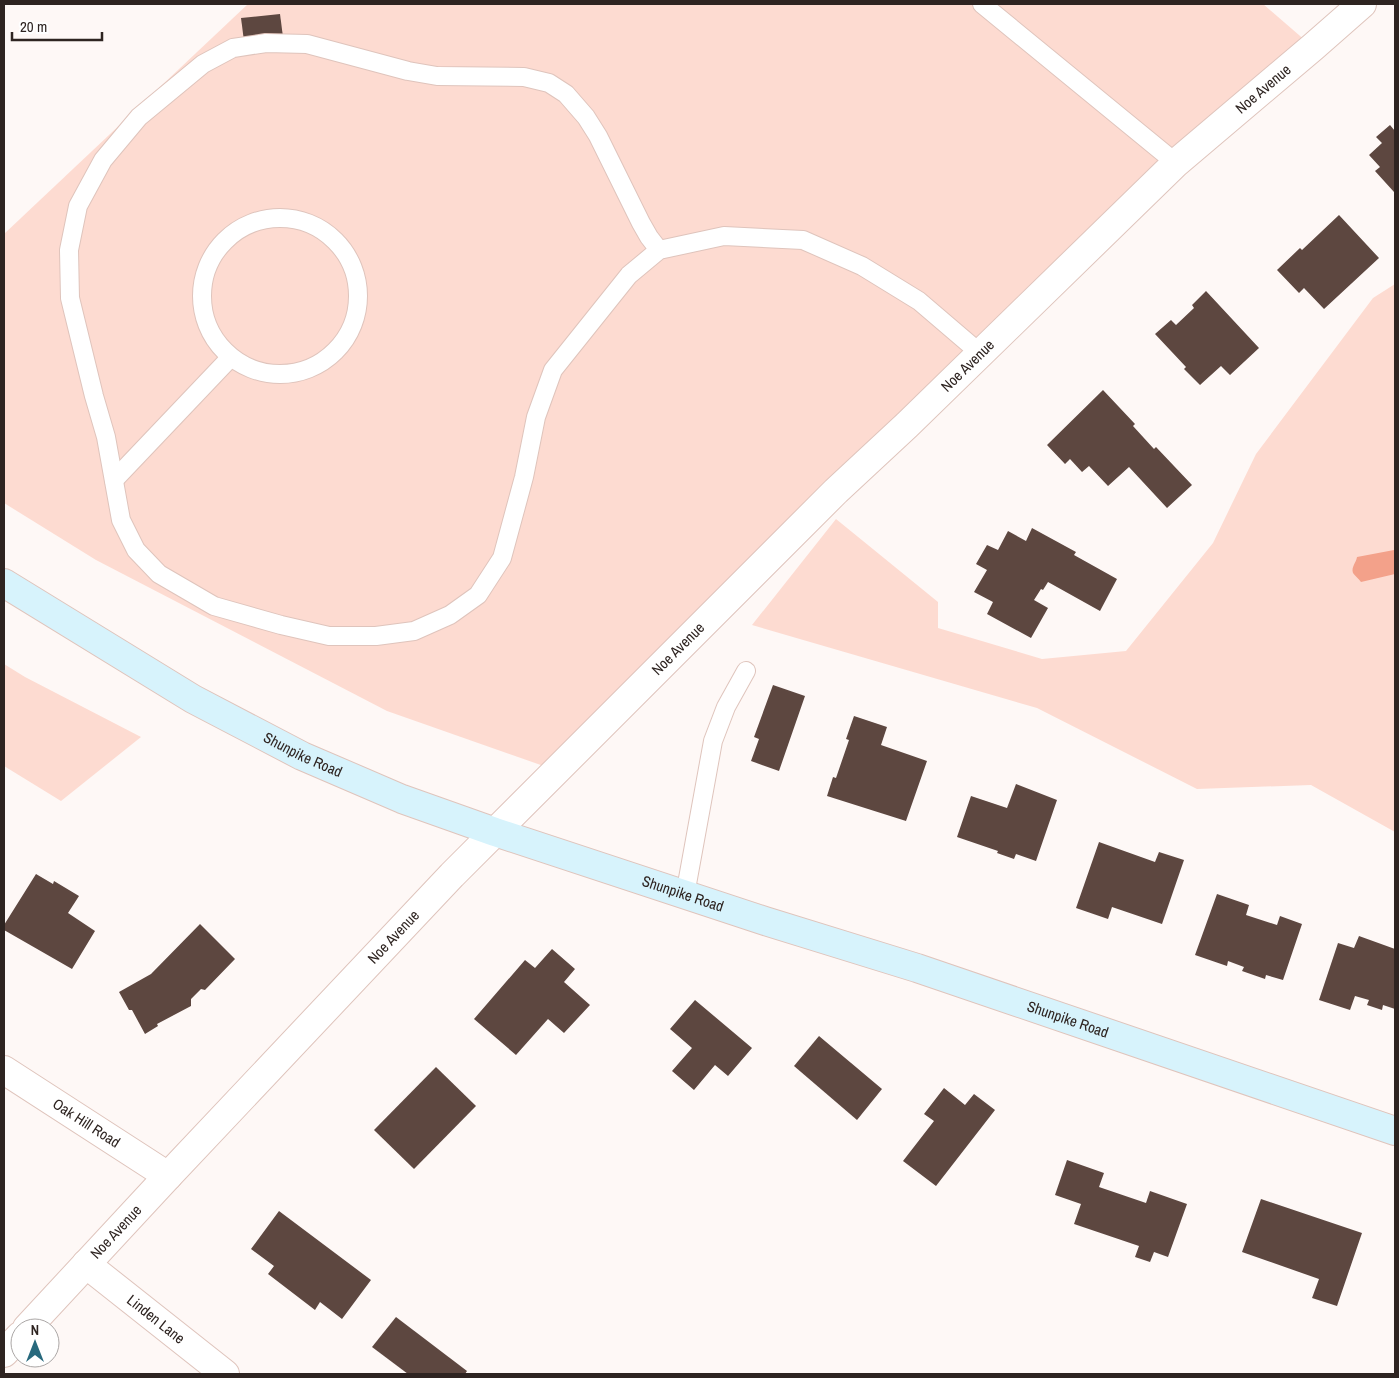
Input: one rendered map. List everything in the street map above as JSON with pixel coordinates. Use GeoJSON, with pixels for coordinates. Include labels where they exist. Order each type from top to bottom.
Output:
{"type":"FeatureCollection","features":[{"type":"Feature","properties":{"kind":"main road","name":"Shunpike Road"},"geometry":{"type":"LineString","coordinates":[[4,583],[193,699],[302,756],[402,799],[685,895],[917,968],[1395,1131]]}},
{"type":"Feature","properties":{"kind":"street","name":"Noe Avenue"},"geometry":{"type":"LineString","coordinates":[[36,1318],[168,1176],[495,832],[836,491],[981,354],[1176,163],[1313,48],[1362,4]]}},
{"type":"Feature","properties":{"kind":"street","name":"Oak Hill Road"},"geometry":{"type":"LineString","coordinates":[[4,1070],[168,1176]]}},
{"type":"Feature","properties":{"kind":"street","name":"Linden Lane"},"geometry":{"type":"LineString","coordinates":[[86,1264],[225,1374]]}},
{"type":"Feature","properties":{"kind":"lane"},"geometry":{"type":"LineString","coordinates":[[982,4],[1176,163]]}},
{"type":"Feature","properties":{"kind":"lane"},"geometry":{"type":"LineString","coordinates":[[659,250],[645,230],[598,136],[586,117],[566,94],[549,83],[524,77],[437,76],[408,71],[307,44],[266,44],[234,48],[204,64],[139,117],[103,160],[78,206],[69,250],[70,298],[106,437],[121,520],[136,550],[159,574],[214,606],[329,636],[376,636],[414,631],[450,615],[478,595],[502,558],[524,477],[536,417],[554,370],[628,275],[659,250],[724,236],[803,240],[862,266],[919,301],[981,354]]}},
{"type":"Feature","properties":{"kind":"lane"},"geometry":{"type":"LineString","coordinates":[[290,218],[318,227],[341,245],[355,270],[359,299],[353,327],[337,352],[313,368],[285,375],[256,372],[230,358],[212,336],[202,308],[203,279],[214,252],[235,232],[261,220],[290,218]]}},
{"type":"Feature","properties":{"kind":"lane"},"geometry":{"type":"LineString","coordinates":[[114,480],[230,358]]}},
{"type":"Feature","properties":{"kind":"lane"},"geometry":{"type":"LineString","coordinates":[[685,895],[713,741],[726,707],[746,671]]}},
{"type":"Feature","properties":{"kind":"shaded area"},"geometry":{"type":"Polygon","coordinates":[[[248,4],[1263,4],[1307,42],[555,770],[387,711],[96,560],[4,503],[4,234],[248,4]]]}},
{"type":"Feature","properties":{"kind":"shaded area"},"geometry":{"type":"Polygon","coordinates":[[[1395,284],[1395,832],[1311,785],[1197,789],[1037,708],[752,625],[836,519],[938,602],[938,628],[1042,659],[1126,651],[1213,543],[1256,454],[1373,298],[1395,284]]]}},
{"type":"Feature","properties":{"kind":"shaded area"},"geometry":{"type":"Polygon","coordinates":[[[1394,550],[1395,574],[1361,582],[1353,573],[1357,557],[1394,550]]]}},
{"type":"Feature","properties":{"kind":"shaded area"},"geometry":{"type":"Polygon","coordinates":[[[4,664],[25,677],[141,737],[61,801],[4,766],[4,664]]]}},
{"type":"Feature","properties":{"kind":"building"},"geometry":{"type":"Polygon","coordinates":[[[280,14],[283,37],[244,41],[241,18],[280,14]]]}},
{"type":"Feature","properties":{"kind":"building"},"geometry":{"type":"Polygon","coordinates":[[[1390,125],[1395,131],[1394,192],[1375,171],[1380,167],[1369,155],[1382,143],[1376,137],[1390,125]]]}},
{"type":"Feature","properties":{"kind":"building"},"geometry":{"type":"Polygon","coordinates":[[[1339,215],[1379,258],[1324,309],[1304,288],[1299,293],[1277,270],[1300,248],[1302,250],[1339,215]]]}},
{"type":"Feature","properties":{"kind":"building"},"geometry":{"type":"Polygon","coordinates":[[[1206,291],[1259,348],[1230,375],[1221,366],[1200,385],[1155,334],[1171,320],[1176,325],[1194,308],[1192,305],[1206,291]]]}},
{"type":"Feature","properties":{"kind":"building"},"geometry":{"type":"Polygon","coordinates":[[[1103,390],[1135,424],[1133,426],[1154,449],[1156,447],[1192,485],[1167,508],[1129,467],[1108,486],[1089,466],[1082,472],[1070,459],[1065,464],[1047,445],[1103,390]]]}},
{"type":"Feature","properties":{"kind":"building"},"geometry":{"type":"Polygon","coordinates":[[[1032,528],[1076,552],[1074,555],[1117,579],[1100,611],[1048,582],[1034,600],[1048,608],[1031,638],[987,614],[993,602],[974,592],[987,570],[976,564],[987,545],[998,550],[1008,531],[1026,541],[1032,528]]]}},
{"type":"Feature","properties":{"kind":"building"},"geometry":{"type":"Polygon","coordinates":[[[773,685],[805,696],[779,771],[751,761],[759,739],[754,737],[773,685]]]}},
{"type":"Feature","properties":{"kind":"building"},"geometry":{"type":"Polygon","coordinates":[[[854,716],[887,727],[881,745],[927,761],[906,821],[827,796],[833,777],[836,778],[849,740],[846,739],[854,716]]]}},
{"type":"Feature","properties":{"kind":"building"},"geometry":{"type":"Polygon","coordinates":[[[1016,784],[1057,800],[1036,861],[1016,854],[1014,859],[997,853],[998,851],[957,837],[971,796],[1007,808],[1016,784]]]}},
{"type":"Feature","properties":{"kind":"building"},"geometry":{"type":"Polygon","coordinates":[[[1099,842],[1155,862],[1159,852],[1184,860],[1162,924],[1112,907],[1108,919],[1076,908],[1099,842]]]}},
{"type":"Feature","properties":{"kind":"building"},"geometry":{"type":"Polygon","coordinates":[[[36,874],[53,884],[54,881],[79,896],[68,913],[95,931],[72,969],[4,930],[4,925],[36,874]]]}},
{"type":"Feature","properties":{"kind":"building"},"geometry":{"type":"Polygon","coordinates":[[[1217,894],[1249,905],[1246,915],[1277,925],[1280,916],[1302,924],[1283,980],[1266,975],[1265,979],[1242,971],[1244,967],[1228,961],[1227,966],[1195,955],[1217,894]]]}},
{"type":"Feature","properties":{"kind":"building"},"geometry":{"type":"Polygon","coordinates":[[[200,924],[235,959],[205,990],[201,989],[191,999],[191,1006],[157,1024],[158,1026],[145,1034],[132,1010],[129,1010],[119,992],[151,974],[200,924]]]}},
{"type":"Feature","properties":{"kind":"building"},"geometry":{"type":"Polygon","coordinates":[[[1359,936],[1395,949],[1395,1009],[1383,1005],[1382,1010],[1367,1005],[1369,1000],[1355,996],[1350,1010],[1319,1000],[1338,943],[1354,948],[1359,936]]]}},
{"type":"Feature","properties":{"kind":"building"},"geometry":{"type":"Polygon","coordinates":[[[552,949],[575,969],[564,982],[590,1005],[564,1033],[548,1019],[516,1055],[474,1019],[525,960],[535,968],[552,949]]]}},
{"type":"Feature","properties":{"kind":"building"},"geometry":{"type":"Polygon","coordinates":[[[695,1000],[752,1048],[728,1076],[715,1065],[694,1090],[672,1071],[692,1048],[670,1029],[695,1000]]]}},
{"type":"Feature","properties":{"kind":"building"},"geometry":{"type":"Polygon","coordinates":[[[819,1036],[882,1089],[857,1120],[794,1066],[819,1036]]]}},
{"type":"Feature","properties":{"kind":"building"},"geometry":{"type":"Polygon","coordinates":[[[436,1067],[476,1106],[414,1169],[374,1130],[436,1067]]]}},
{"type":"Feature","properties":{"kind":"building"},"geometry":{"type":"Polygon","coordinates":[[[944,1088],[965,1105],[974,1094],[995,1110],[936,1186],[903,1161],[934,1121],[924,1114],[944,1088]]]}},
{"type":"Feature","properties":{"kind":"building"},"geometry":{"type":"Polygon","coordinates":[[[1067,1160],[1104,1173],[1099,1187],[1146,1203],[1150,1191],[1187,1204],[1168,1257],[1154,1252],[1150,1262],[1135,1257],[1139,1246],[1074,1224],[1081,1204],[1055,1195],[1067,1160]]]}},
{"type":"Feature","properties":{"kind":"building"},"geometry":{"type":"Polygon","coordinates":[[[1261,1199],[1362,1233],[1337,1306],[1312,1298],[1319,1279],[1242,1252],[1261,1199]]]}},
{"type":"Feature","properties":{"kind":"building"},"geometry":{"type":"Polygon","coordinates":[[[279,1211],[371,1280],[342,1319],[320,1302],[315,1310],[268,1274],[274,1266],[251,1249],[279,1211]]]}},
{"type":"Feature","properties":{"kind":"building"},"geometry":{"type":"Polygon","coordinates":[[[396,1317],[467,1371],[465,1374],[408,1374],[372,1347],[396,1317]]]}}]}
